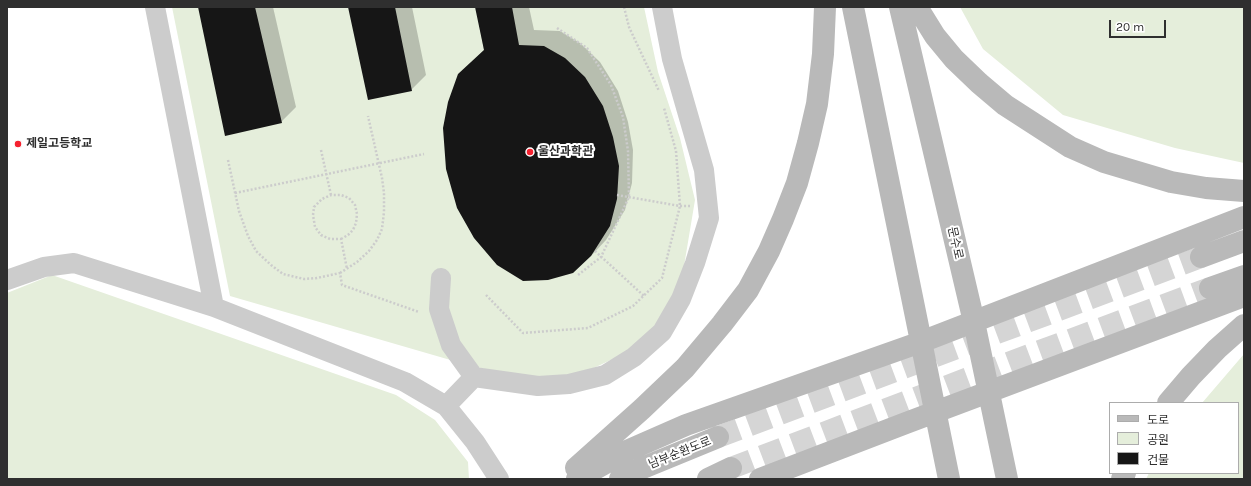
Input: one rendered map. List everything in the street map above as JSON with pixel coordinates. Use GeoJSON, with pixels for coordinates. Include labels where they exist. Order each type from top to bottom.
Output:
{"type":"FeatureCollection","features":[{"type":"Feature","properties":{"kind":"main road"},"geometry":{"type":"LineString","coordinates":[[564,479],[603,446],[685,368],[748,290],[769,251],[783,218],[797,182],[808,143],[817,104],[823,54],[825,7]]}},
{"type":"Feature","properties":{"kind":"main road"},"geometry":{"type":"LineString","coordinates":[[853,7],[949,479]]}},
{"type":"Feature","properties":{"kind":"main road","name":"문수로"},"geometry":{"type":"LineString","coordinates":[[900,7],[974,322],[1007,479]]}},
{"type":"Feature","properties":{"kind":"main road"},"geometry":{"type":"LineString","coordinates":[[917,7],[935,36],[954,59],[979,83],[1005,105],[1070,146],[1104,162],[1171,182],[1244,192]]}},
{"type":"Feature","properties":{"kind":"main road"},"geometry":{"type":"LineString","coordinates":[[576,479],[629,450],[686,425],[921,342],[1244,217]]}},
{"type":"Feature","properties":{"kind":"main road"},"geometry":{"type":"LineString","coordinates":[[1201,257],[1244,241]]}},
{"type":"Feature","properties":{"kind":"main road"},"geometry":{"type":"LineString","coordinates":[[1210,288],[1244,276]]}},
{"type":"Feature","properties":{"kind":"main road"},"geometry":{"type":"LineString","coordinates":[[760,479],[989,391],[1244,296]]}},
{"type":"Feature","properties":{"kind":"main road"},"geometry":{"type":"LineString","coordinates":[[1169,402],[1217,349],[1244,326]]}},
{"type":"Feature","properties":{"kind":"main road","name":"남부순환도로"},"geometry":{"type":"LineString","coordinates":[[620,479],[640,469],[718,437]]}},
{"type":"Feature","properties":{"kind":"main road"},"geometry":{"type":"LineString","coordinates":[[708,479],[731,468]]}},
{"type":"Feature","properties":{"kind":"street"},"geometry":{"type":"LineString","coordinates":[[154,7],[214,307]]}},
{"type":"Feature","properties":{"kind":"street"},"geometry":{"type":"LineString","coordinates":[[441,278],[439,309],[451,345],[474,377],[538,386],[569,384],[605,375],[634,357],[662,332],[681,298],[695,264],[709,218],[704,170],[672,59],[662,7]]}},
{"type":"Feature","properties":{"kind":"street"},"geometry":{"type":"LineString","coordinates":[[7,280],[44,267],[74,262],[214,307],[405,382],[446,406],[475,442],[499,479]]}},
{"type":"Feature","properties":{"kind":"street"},"geometry":{"type":"LineString","coordinates":[[446,406],[474,377]]}},
{"type":"Feature","properties":{"kind":"path"},"geometry":{"type":"LineString","coordinates":[[624,7],[630,27],[659,91]]}},
{"type":"Feature","properties":{"kind":"path"},"geometry":{"type":"LineString","coordinates":[[557,28],[587,48],[611,85],[623,117],[628,151],[629,197],[601,257],[578,275]]}},
{"type":"Feature","properties":{"kind":"path"},"geometry":{"type":"LineString","coordinates":[[486,295],[523,333],[588,328],[633,306],[662,278],[680,206],[676,151],[663,106]]}},
{"type":"Feature","properties":{"kind":"path"},"geometry":{"type":"LineString","coordinates":[[228,160],[239,212],[248,236],[256,251],[283,274],[304,279],[340,274],[369,251],[377,240],[382,229],[384,194],[379,163],[368,116]]}},
{"type":"Feature","properties":{"kind":"path"},"geometry":{"type":"LineString","coordinates":[[321,150],[331,195]]}},
{"type":"Feature","properties":{"kind":"path"},"geometry":{"type":"LineString","coordinates":[[235,194],[424,154]]}},
{"type":"Feature","properties":{"kind":"path"},"geometry":{"type":"LineString","coordinates":[[341,194],[350,198],[357,214],[356,223],[353,230],[348,235],[340,239],[330,239],[321,235],[315,227],[313,215],[314,207],[322,199],[331,195],[341,194]]}},
{"type":"Feature","properties":{"kind":"path"},"geometry":{"type":"LineString","coordinates":[[617,195],[680,206]]}},
{"type":"Feature","properties":{"kind":"path"},"geometry":{"type":"LineString","coordinates":[[340,239],[347,269]]}},
{"type":"Feature","properties":{"kind":"path"},"geometry":{"type":"LineString","coordinates":[[594,252],[644,296]]}},
{"type":"Feature","properties":{"kind":"path"},"geometry":{"type":"LineString","coordinates":[[340,274],[342,285],[422,313],[439,309]]}},
{"type":"Feature","properties":{"kind":"green space"},"geometry":{"type":"Polygon","coordinates":[[[172,7],[644,7],[658,72],[680,138],[695,200],[683,272],[664,315],[638,347],[577,376],[535,381],[447,359],[230,296],[172,7]]]}},
{"type":"Feature","properties":{"kind":"green space"},"geometry":{"type":"Polygon","coordinates":[[[960,7],[1244,7],[1244,163],[1175,148],[1063,115],[983,49],[960,7]]]}},
{"type":"Feature","properties":{"kind":"green space"},"geometry":{"type":"Polygon","coordinates":[[[52,275],[396,395],[435,420],[468,462],[469,479],[7,479],[7,293],[52,275]]]}},
{"type":"Feature","properties":{"kind":"green space"},"geometry":{"type":"Polygon","coordinates":[[[1244,354],[1244,479],[1146,479],[1148,474],[1239,474],[1239,402],[1203,402],[1244,354]]]}},
{"type":"Feature","properties":{"kind":"building"},"geometry":{"type":"Polygon","coordinates":[[[198,7],[255,7],[282,123],[225,136],[198,7]]]}},
{"type":"Feature","properties":{"kind":"building"},"geometry":{"type":"Polygon","coordinates":[[[348,7],[395,7],[412,91],[368,100],[348,7]]]}},
{"type":"Feature","properties":{"kind":"building","name":"울산과학관"},"geometry":{"type":"Polygon","coordinates":[[[475,7],[512,7],[519,45],[544,46],[565,58],[585,77],[603,106],[613,137],[619,166],[617,199],[610,226],[591,256],[573,273],[548,280],[523,281],[497,265],[474,238],[457,208],[446,169],[443,128],[448,102],[458,74],[484,50],[475,7]]]}},
{"type":"Feature","properties":{"kind":"tunnel"},"geometry":{"type":"LineString","coordinates":[[718,437],[1201,257]]}},
{"type":"Feature","properties":{"kind":"tunnel"},"geometry":{"type":"LineString","coordinates":[[731,468],[1210,288]]}},
{"type":"Feature","properties":{"kind":"place","name":"제일고등학교"},"geometry":{"type":"Point","coordinates":[18,144]}},
{"type":"Feature","properties":{"kind":"place","name":"울산과학관"},"geometry":{"type":"Point","coordinates":[530,152]}}]}
